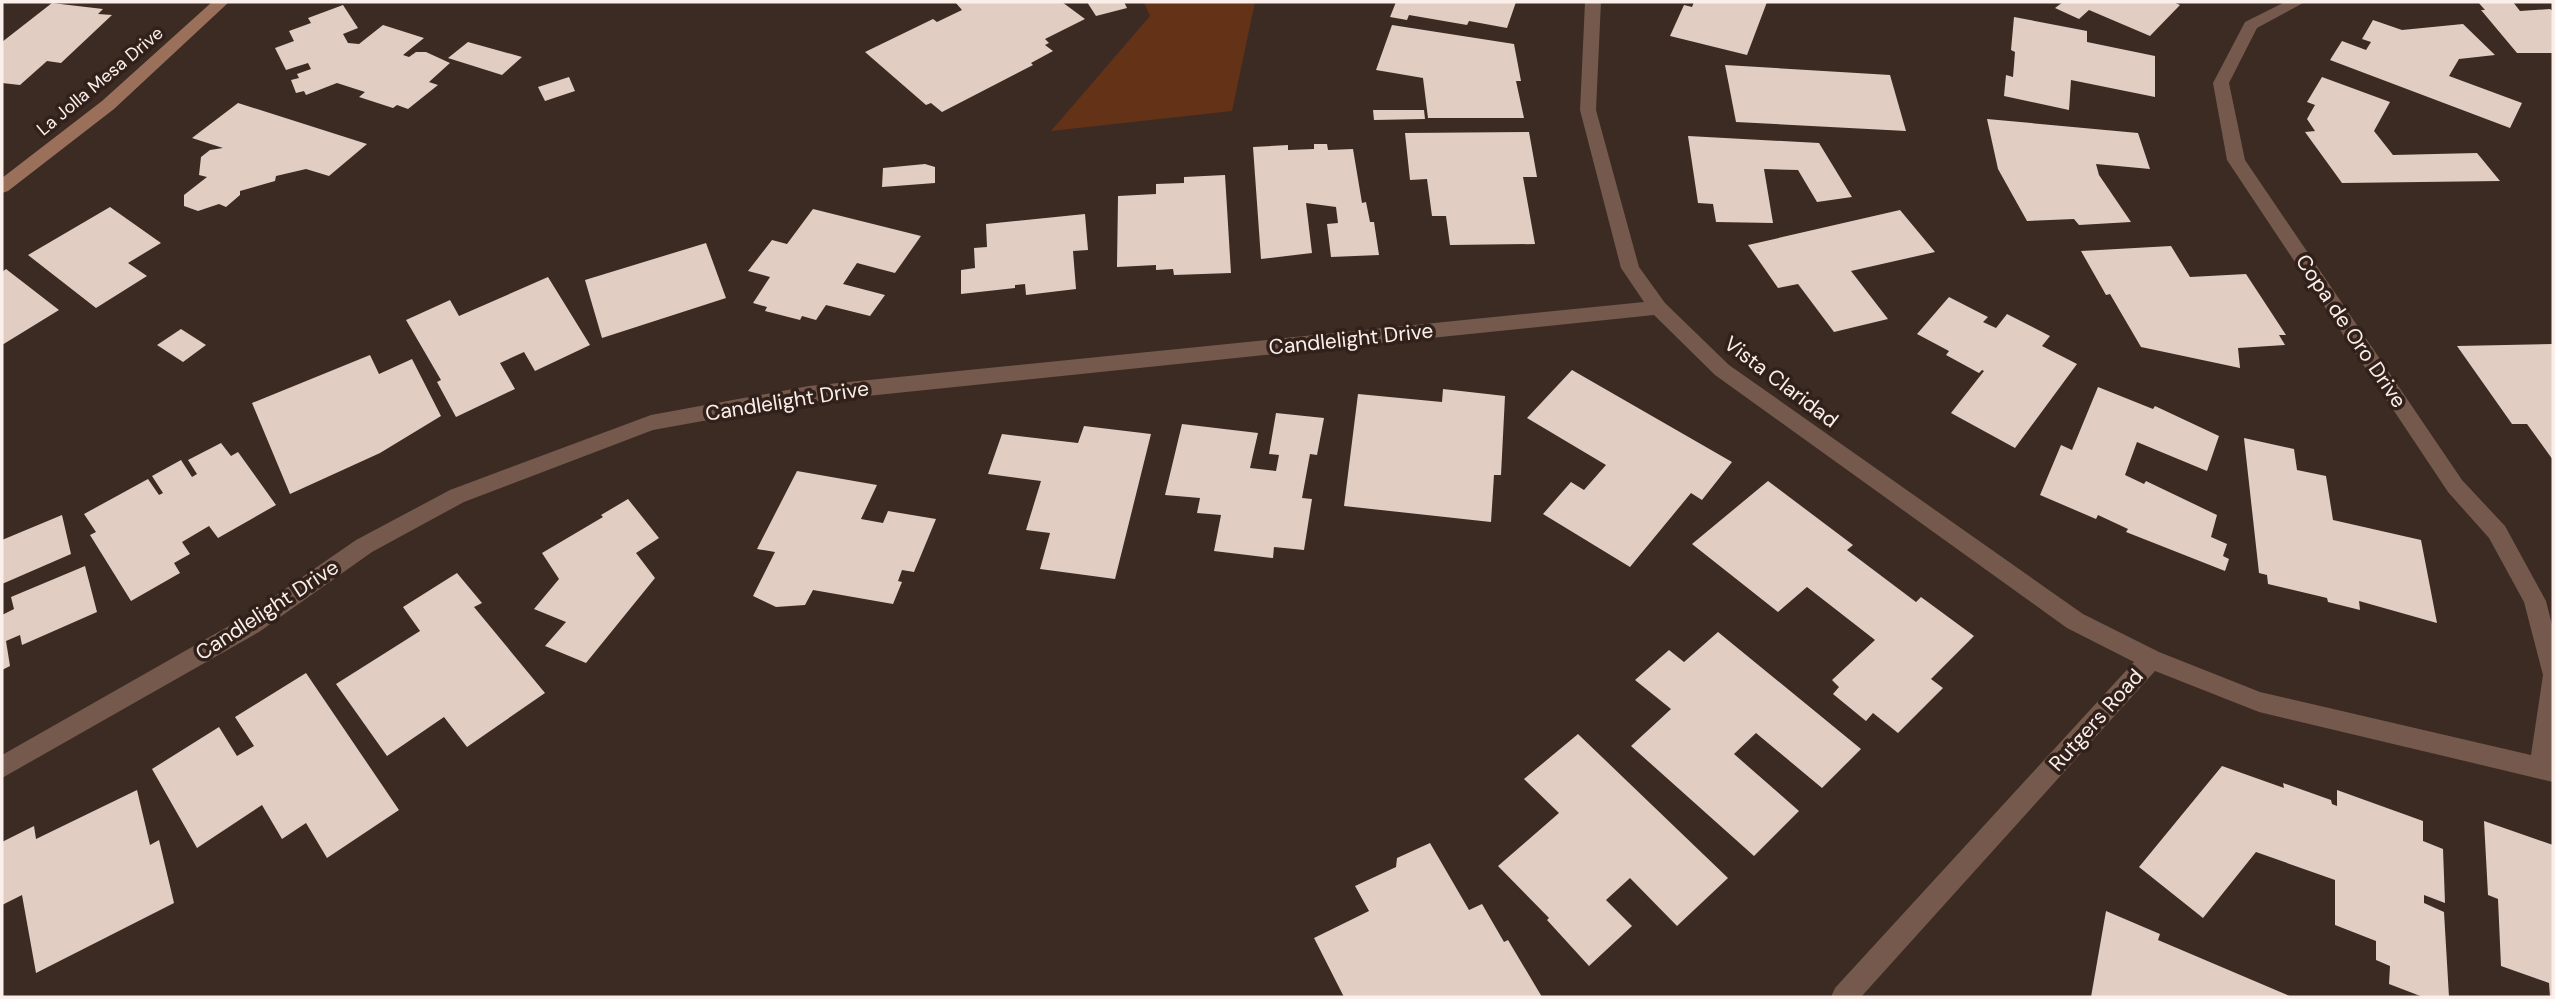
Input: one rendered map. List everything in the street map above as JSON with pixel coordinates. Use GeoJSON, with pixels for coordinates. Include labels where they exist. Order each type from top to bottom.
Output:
{"type":"FeatureCollection","features":[{"type":"Feature","properties":{"kind":"street","name":"La Jolla Mesa Drive"},"geometry":{"type":"LineString","coordinates":[[2,187],[108,106],[221,2]]}},
{"type":"Feature","properties":{"kind":"street","name":"Vista Claridad"},"geometry":{"type":"LineString","coordinates":[[1593,2],[1588,110],[1630,268],[1658,308],[1722,370],[2063,613],[2151,659]]}},
{"type":"Feature","properties":{"kind":"street","name":"Copa de Oro Drive"},"geometry":{"type":"LineString","coordinates":[[2297,2],[2251,25],[2221,83],[2236,160],[2455,486],[2497,532],[2535,601],[2553,671]]}},
{"type":"Feature","properties":{"kind":"street","name":"Candlelight Drive"},"geometry":{"type":"LineString","coordinates":[[2,767],[251,625],[364,546],[445,503],[651,423],[809,394],[1658,308]]}},
{"type":"Feature","properties":{"kind":"street","name":"Rutgers Road"},"geometry":{"type":"LineString","coordinates":[[1844,997],[2151,659],[2259,702],[2547,769]]}},
{"type":"Feature","properties":{"kind":"street"},"geometry":{"type":"LineString","coordinates":[[2547,769],[2553,679]]}},
{"type":"Feature","properties":{"kind":"shaded area"},"geometry":{"type":"Polygon","coordinates":[[[1144,2],[1255,2],[1232,111],[1051,131],[1150,16],[1144,2]]]}},
{"type":"Feature","properties":{"kind":"building"},"geometry":{"type":"Polygon","coordinates":[[[955,2],[1062,2],[1085,19],[1045,39],[1049,43],[1045,45],[1053,51],[1031,63],[1033,65],[942,112],[931,103],[926,105],[865,52],[933,19],[937,22],[962,10],[955,2]]]}},
{"type":"Feature","properties":{"kind":"building"},"geometry":{"type":"Polygon","coordinates":[[[1087,2],[1124,2],[1127,8],[1096,16],[1087,2]]]}},
{"type":"Feature","properties":{"kind":"building"},"geometry":{"type":"Polygon","coordinates":[[[1396,2],[1516,2],[1507,28],[1469,21],[1467,25],[1409,15],[1407,20],[1390,17],[1396,2]]]}},
{"type":"Feature","properties":{"kind":"building"},"geometry":{"type":"Polygon","coordinates":[[[1694,2],[1767,2],[1747,55],[1670,36],[1684,5],[1692,7],[1694,2]]]}},
{"type":"Feature","properties":{"kind":"building"},"geometry":{"type":"Polygon","coordinates":[[[2063,2],[2173,2],[2180,5],[2150,36],[2089,10],[2079,19],[2055,8],[2063,2]]]}},
{"type":"Feature","properties":{"kind":"building"},"geometry":{"type":"Polygon","coordinates":[[[2478,2],[2513,2],[2520,11],[2553,11],[2553,53],[2517,53],[2481,10],[2485,10],[2478,2]]]}},
{"type":"Feature","properties":{"kind":"building"},"geometry":{"type":"Polygon","coordinates":[[[52,3],[103,9],[98,14],[112,15],[61,63],[47,61],[20,85],[2,83],[2,42],[52,3]]]}},
{"type":"Feature","properties":{"kind":"building"},"geometry":{"type":"Polygon","coordinates":[[[343,5],[358,28],[343,34],[348,43],[359,44],[383,25],[424,38],[403,55],[409,57],[416,52],[426,52],[450,63],[429,82],[438,85],[408,109],[397,105],[393,108],[359,97],[365,92],[337,83],[306,95],[304,91],[296,93],[291,80],[299,78],[297,74],[311,69],[308,63],[286,70],[275,48],[294,41],[289,31],[311,23],[308,18],[343,5]]]}},
{"type":"Feature","properties":{"kind":"building"},"geometry":{"type":"Polygon","coordinates":[[[2014,17],[2087,31],[2087,42],[2155,56],[2155,97],[2071,80],[2069,110],[2004,96],[2006,75],[2013,77],[2015,52],[2011,50],[2014,17]]]}},
{"type":"Feature","properties":{"kind":"building"},"geometry":{"type":"Polygon","coordinates":[[[2373,20],[2402,30],[2463,24],[2495,55],[2459,59],[2449,76],[2522,103],[2510,128],[2330,60],[2342,41],[2366,50],[2371,42],[2362,39],[2373,20]]]}},
{"type":"Feature","properties":{"kind":"building"},"geometry":{"type":"Polygon","coordinates":[[[1392,25],[1514,44],[1521,81],[1516,81],[1524,118],[1428,118],[1423,78],[1376,70],[1392,25]]]}},
{"type":"Feature","properties":{"kind":"building"},"geometry":{"type":"Polygon","coordinates":[[[468,42],[522,57],[502,75],[448,58],[468,42]]]}},
{"type":"Feature","properties":{"kind":"building"},"geometry":{"type":"Polygon","coordinates":[[[1725,65],[1890,75],[1906,131],[1736,122],[1725,65]]]}},
{"type":"Feature","properties":{"kind":"building"},"geometry":{"type":"Polygon","coordinates":[[[569,77],[575,91],[545,101],[538,87],[569,77]]]}},
{"type":"Feature","properties":{"kind":"building"},"geometry":{"type":"Polygon","coordinates":[[[2322,77],[2390,102],[2374,131],[2393,155],[2477,153],[2500,181],[2342,183],[2305,132],[2315,131],[2307,119],[2315,105],[2307,102],[2322,77]]]}},
{"type":"Feature","properties":{"kind":"building"},"geometry":{"type":"Polygon","coordinates":[[[238,103],[367,144],[329,176],[306,169],[276,176],[275,181],[240,191],[240,195],[226,207],[219,204],[198,211],[184,206],[184,195],[207,177],[199,175],[201,157],[210,150],[223,148],[192,138],[238,103]]]}},
{"type":"Feature","properties":{"kind":"building"},"geometry":{"type":"Polygon","coordinates":[[[1373,110],[1424,110],[1425,119],[1374,120],[1373,110]]]}},
{"type":"Feature","properties":{"kind":"building"},"geometry":{"type":"Polygon","coordinates":[[[1987,119],[2138,133],[2150,169],[2096,164],[2099,175],[2131,222],[2079,225],[2074,219],[2027,221],[1998,169],[1987,119]]]}},
{"type":"Feature","properties":{"kind":"building"},"geometry":{"type":"Polygon","coordinates":[[[1529,132],[1537,177],[1523,177],[1535,244],[1450,245],[1446,216],[1432,216],[1427,179],[1410,180],[1405,133],[1529,132]]]}},
{"type":"Feature","properties":{"kind":"building"},"geometry":{"type":"Polygon","coordinates":[[[1688,136],[1819,143],[1852,197],[1817,202],[1798,170],[1764,169],[1773,223],[1716,222],[1713,204],[1698,203],[1688,136]]]}},
{"type":"Feature","properties":{"kind":"building"},"geometry":{"type":"Polygon","coordinates":[[[1314,144],[1327,144],[1328,150],[1353,149],[1362,203],[1366,202],[1370,222],[1374,222],[1379,255],[1331,257],[1327,224],[1338,223],[1336,207],[1306,203],[1312,253],[1261,259],[1253,147],[1288,145],[1288,150],[1314,149],[1314,144]]]}},
{"type":"Feature","properties":{"kind":"building"},"geometry":{"type":"Polygon","coordinates":[[[925,164],[935,167],[935,183],[882,187],[883,168],[925,164]]]}},
{"type":"Feature","properties":{"kind":"building"},"geometry":{"type":"Polygon","coordinates":[[[1225,175],[1231,273],[1174,275],[1173,269],[1156,270],[1156,265],[1117,267],[1118,196],[1156,194],[1156,184],[1184,183],[1184,177],[1225,175]]]}},
{"type":"Feature","properties":{"kind":"building"},"geometry":{"type":"Polygon","coordinates":[[[110,207],[161,243],[128,263],[147,276],[96,308],[28,255],[110,207]]]}},
{"type":"Feature","properties":{"kind":"building"},"geometry":{"type":"Polygon","coordinates":[[[813,209],[921,236],[895,273],[857,263],[843,284],[885,295],[870,316],[826,305],[816,320],[802,316],[800,320],[765,311],[767,307],[753,303],[770,277],[748,271],[772,240],[787,244],[813,209]]]}},
{"type":"Feature","properties":{"kind":"building"},"geometry":{"type":"Polygon","coordinates":[[[1900,210],[1935,252],[1851,271],[1888,319],[1834,332],[1798,284],[1778,288],[1748,245],[1900,210]]]}},
{"type":"Feature","properties":{"kind":"building"},"geometry":{"type":"Polygon","coordinates":[[[1085,214],[1088,250],[1073,251],[1076,289],[1026,295],[1025,284],[1015,285],[1015,288],[961,294],[961,270],[975,268],[974,248],[987,247],[986,224],[1085,214]]]}},
{"type":"Feature","properties":{"kind":"building"},"geometry":{"type":"Polygon","coordinates":[[[706,243],[726,298],[602,338],[585,280],[706,243]]]}},
{"type":"Feature","properties":{"kind":"building"},"geometry":{"type":"Polygon","coordinates":[[[2171,246],[2190,277],[2246,274],[2286,335],[2279,335],[2285,345],[2238,348],[2240,368],[2141,347],[2110,294],[2106,295],[2081,251],[2171,246]]]}},
{"type":"Feature","properties":{"kind":"building"},"geometry":{"type":"Polygon","coordinates":[[[6,269],[59,310],[2,345],[2,272],[6,269]]]}},
{"type":"Feature","properties":{"kind":"building"},"geometry":{"type":"Polygon","coordinates":[[[548,277],[590,345],[535,371],[524,352],[500,363],[515,389],[456,417],[437,382],[441,380],[406,320],[450,300],[459,316],[548,277]]]}},
{"type":"Feature","properties":{"kind":"building"},"geometry":{"type":"Polygon","coordinates":[[[1949,297],[1988,317],[1983,322],[1996,328],[2007,314],[2050,336],[2042,346],[2077,364],[2015,448],[1951,413],[1984,371],[1979,373],[1946,355],[1949,351],[1917,334],[1949,297]]]}},
{"type":"Feature","properties":{"kind":"building"},"geometry":{"type":"Polygon","coordinates":[[[181,329],[206,345],[183,362],[157,345],[181,329]]]}},
{"type":"Feature","properties":{"kind":"building"},"geometry":{"type":"Polygon","coordinates":[[[2553,344],[2553,460],[2527,424],[2512,424],[2457,346],[2553,344]]]}},
{"type":"Feature","properties":{"kind":"building"},"geometry":{"type":"Polygon","coordinates":[[[370,355],[379,374],[412,359],[441,416],[380,453],[290,494],[252,403],[370,355]]]}},
{"type":"Feature","properties":{"kind":"building"},"geometry":{"type":"Polygon","coordinates":[[[1572,370],[1732,462],[1702,500],[1691,493],[1630,567],[1543,514],[1571,482],[1584,490],[1606,465],[1527,418],[1572,370]]]}},
{"type":"Feature","properties":{"kind":"building"},"geometry":{"type":"Polygon","coordinates":[[[2098,387],[2153,409],[2155,406],[2219,436],[2207,471],[2137,442],[2125,475],[2144,484],[2146,481],[2217,515],[2211,537],[2227,544],[2223,556],[2229,559],[2225,571],[2126,532],[2128,529],[2098,515],[2096,519],[2040,495],[2061,445],[2072,450],[2098,387]]]}},
{"type":"Feature","properties":{"kind":"building"},"geometry":{"type":"Polygon","coordinates":[[[1443,389],[1505,396],[1501,475],[1494,475],[1491,522],[1344,506],[1358,394],[1442,402],[1443,389]]]}},
{"type":"Feature","properties":{"kind":"building"},"geometry":{"type":"Polygon","coordinates":[[[1276,413],[1324,418],[1317,455],[1310,454],[1302,498],[1312,499],[1304,550],[1274,547],[1273,558],[1214,551],[1221,515],[1197,513],[1200,498],[1165,495],[1182,424],[1258,433],[1250,468],[1276,471],[1279,455],[1269,454],[1276,413]]]}},
{"type":"Feature","properties":{"kind":"building"},"geometry":{"type":"Polygon","coordinates":[[[1084,426],[1151,434],[1115,579],[1040,569],[1050,533],[1026,530],[1041,481],[988,474],[1002,434],[1078,443],[1084,426]]]}},
{"type":"Feature","properties":{"kind":"building"},"geometry":{"type":"Polygon","coordinates":[[[2244,438],[2294,449],[2297,470],[2326,476],[2333,520],[2421,540],[2437,623],[2359,601],[2360,610],[2328,602],[2327,598],[2268,584],[2267,575],[2259,573],[2244,438]]]}},
{"type":"Feature","properties":{"kind":"building"},"geometry":{"type":"Polygon","coordinates":[[[221,443],[231,456],[238,452],[276,505],[218,538],[209,526],[182,542],[190,554],[174,563],[180,573],[131,601],[90,535],[96,532],[84,514],[148,479],[159,495],[163,493],[152,476],[181,460],[192,477],[197,474],[188,460],[221,443]]]}},
{"type":"Feature","properties":{"kind":"building"},"geometry":{"type":"Polygon","coordinates":[[[797,471],[877,485],[861,519],[883,523],[888,511],[936,519],[914,572],[902,570],[898,581],[902,582],[893,604],[813,590],[805,605],[776,607],[753,596],[775,552],[757,549],[797,471]]]}},
{"type":"Feature","properties":{"kind":"building"},"geometry":{"type":"Polygon","coordinates":[[[1768,481],[1853,545],[1847,550],[1916,602],[1921,597],[1974,636],[1931,679],[1943,688],[1898,733],[1873,713],[1866,721],[1833,694],[1839,687],[1832,680],[1875,640],[1807,587],[1778,612],[1692,544],[1768,481]]]}},
{"type":"Feature","properties":{"kind":"building"},"geometry":{"type":"Polygon","coordinates":[[[628,499],[659,538],[636,553],[655,578],[586,663],[545,646],[566,622],[534,609],[559,579],[542,553],[628,499]]]}},
{"type":"Feature","properties":{"kind":"building"},"geometry":{"type":"Polygon","coordinates":[[[62,515],[71,554],[2,584],[2,540],[62,515]]]}},
{"type":"Feature","properties":{"kind":"building"},"geometry":{"type":"Polygon","coordinates":[[[85,566],[97,612],[22,645],[20,635],[6,641],[10,666],[2,670],[2,615],[14,609],[11,597],[85,566]]]}},
{"type":"Feature","properties":{"kind":"building"},"geometry":{"type":"Polygon","coordinates":[[[457,573],[482,603],[474,607],[545,693],[467,747],[444,717],[387,756],[336,684],[420,631],[403,607],[457,573]]]}},
{"type":"Feature","properties":{"kind":"building"},"geometry":{"type":"Polygon","coordinates":[[[1718,632],[1861,749],[1822,788],[1756,733],[1734,754],[1799,811],[1754,856],[1631,746],[1671,709],[1635,680],[1669,650],[1684,662],[1718,632]]]}},
{"type":"Feature","properties":{"kind":"building"},"geometry":{"type":"Polygon","coordinates":[[[306,673],[399,810],[327,858],[306,823],[282,839],[262,805],[197,848],[152,769],[219,727],[237,756],[254,746],[235,717],[306,673]]]}},
{"type":"Feature","properties":{"kind":"building"},"geometry":{"type":"Polygon","coordinates":[[[1578,734],[1728,878],[1677,926],[1630,878],[1606,900],[1632,926],[1589,966],[1547,920],[1549,918],[1498,866],[1559,813],[1524,779],[1578,734]]]}},
{"type":"Feature","properties":{"kind":"building"},"geometry":{"type":"Polygon","coordinates":[[[2222,766],[2284,788],[2283,783],[2331,800],[2332,804],[2337,806],[2337,790],[2423,821],[2423,841],[2443,849],[2445,903],[2424,895],[2424,903],[2444,912],[2449,997],[2423,997],[2389,984],[2390,966],[2376,960],[2376,941],[2335,925],[2335,880],[2256,852],[2203,918],[2139,867],[2222,766]]]}},
{"type":"Feature","properties":{"kind":"building"},"geometry":{"type":"Polygon","coordinates":[[[137,790],[150,845],[159,840],[174,903],[36,973],[22,895],[2,905],[2,842],[34,826],[36,839],[137,790]]]}},
{"type":"Feature","properties":{"kind":"building"},"geometry":{"type":"Polygon","coordinates":[[[2484,821],[2553,845],[2553,997],[2550,997],[2549,983],[2501,966],[2498,899],[2488,895],[2484,821]]]}},
{"type":"Feature","properties":{"kind":"building"},"geometry":{"type":"Polygon","coordinates":[[[1430,843],[1469,910],[1482,904],[1504,942],[1508,940],[1542,997],[1344,997],[1314,938],[1369,911],[1355,886],[1396,867],[1397,858],[1430,843]]]}},
{"type":"Feature","properties":{"kind":"building"},"geometry":{"type":"Polygon","coordinates":[[[2106,911],[2160,934],[2158,940],[2292,997],[2091,997],[2106,911]]]}}]}
